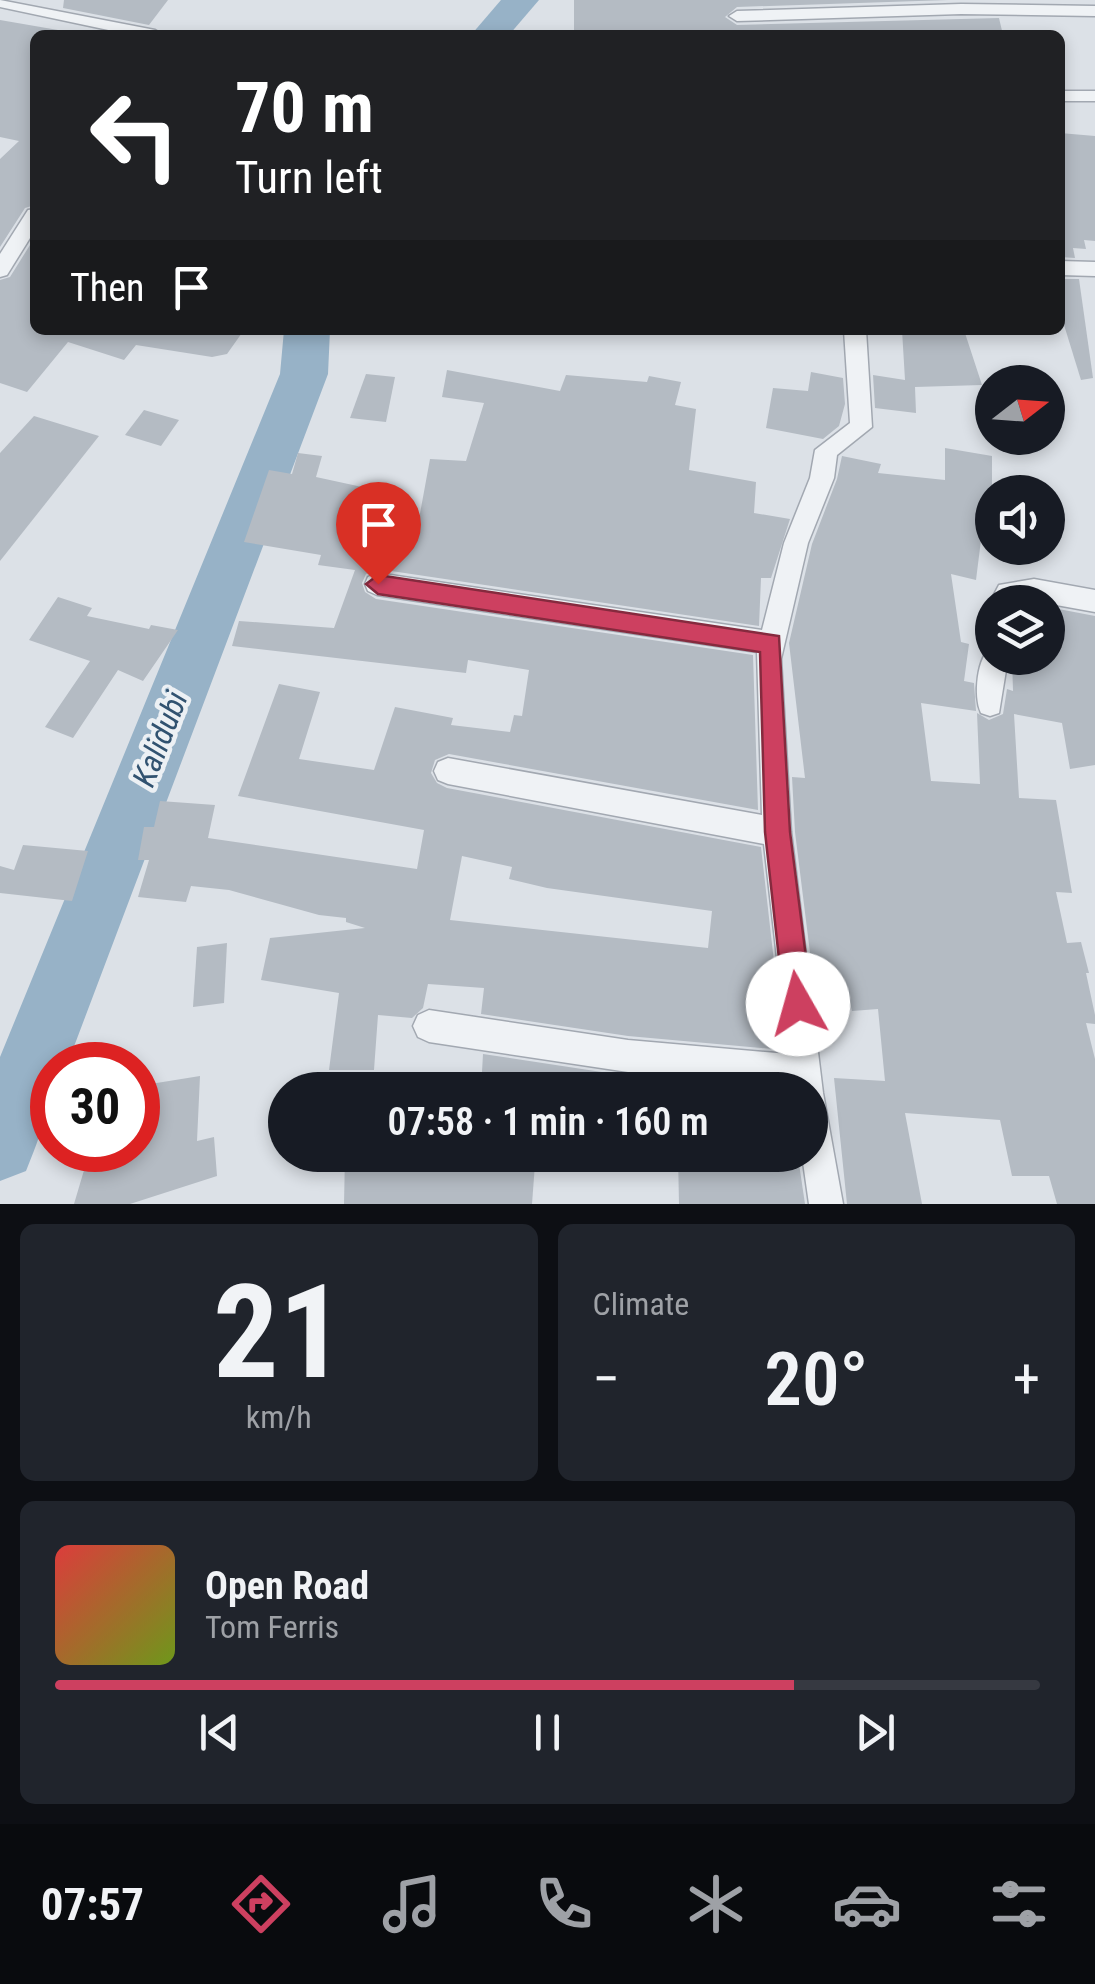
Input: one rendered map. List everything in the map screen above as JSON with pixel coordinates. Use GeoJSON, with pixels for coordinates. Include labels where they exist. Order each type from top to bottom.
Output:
{"type":"FeatureCollection","features":[{"type":"Feature","properties":{"kind":"street"},"geometry":{"type":"LineString","coordinates":[[0,2],[132,30]]}},
{"type":"Feature","properties":{"kind":"street"},"geometry":{"type":"LineString","coordinates":[[738,16],[850,16],[954,7],[1095,12]]}},
{"type":"Feature","properties":{"kind":"street"},"geometry":{"type":"LineString","coordinates":[[1065,96],[1095,96]]}},
{"type":"Feature","properties":{"kind":"street"},"geometry":{"type":"LineString","coordinates":[[0,270],[30,224]]}},
{"type":"Feature","properties":{"kind":"street"},"geometry":{"type":"LineString","coordinates":[[1065,268],[1095,270]]}},
{"type":"Feature","properties":{"kind":"street"},"geometry":{"type":"LineString","coordinates":[[806,1072],[778,832],[771,643],[826,450],[860,426],[854,335]]}},
{"type":"Feature","properties":{"kind":"street"},"geometry":{"type":"LineString","coordinates":[[378,584],[771,643]]}},
{"type":"Feature","properties":{"kind":"street"},"geometry":{"type":"LineString","coordinates":[[1065,597],[1095,602]]}},
{"type":"Feature","properties":{"kind":"street"},"geometry":{"type":"LineString","coordinates":[[990,704],[993,675]]}},
{"type":"Feature","properties":{"kind":"street"},"geometry":{"type":"LineString","coordinates":[[448,771],[778,832]]}},
{"type":"Feature","properties":{"kind":"street"},"geometry":{"type":"LineString","coordinates":[[430,1026],[718,1072]]}},
{"type":"Feature","properties":{"kind":"street"},"geometry":{"type":"LineString","coordinates":[[821,1172],[826,1204]]}},
{"type":"Feature","properties":{"kind":"building"},"geometry":{"type":"Polygon","coordinates":[[[64,0],[168,0],[149,25],[63,8],[64,0]]]}},
{"type":"Feature","properties":{"kind":"building"},"geometry":{"type":"Polygon","coordinates":[[[574,0],[948,0],[737,7],[725,17],[737,25],[999,18],[1002,30],[574,30],[574,0]]]}},
{"type":"Feature","properties":{"kind":"building"},"geometry":{"type":"Polygon","coordinates":[[[0,20],[58,30],[30,30],[30,206],[25,208],[0,247],[0,159],[19,141],[0,137],[0,20]]]}},
{"type":"Feature","properties":{"kind":"building"},"geometry":{"type":"Polygon","coordinates":[[[1065,133],[1095,136],[1095,241],[1084,240],[1086,249],[1073,248],[1075,258],[1065,257],[1065,133]]]}},
{"type":"Feature","properties":{"kind":"building"},"geometry":{"type":"Polygon","coordinates":[[[30,245],[30,335],[240,335],[227,354],[212,357],[136,345],[124,360],[68,342],[27,392],[0,383],[0,280],[10,277],[30,245]]]}},
{"type":"Feature","properties":{"kind":"building"},"geometry":{"type":"Polygon","coordinates":[[[1065,279],[1079,279],[1093,378],[1081,380],[1065,328],[1065,279]]]}},
{"type":"Feature","properties":{"kind":"building"},"geometry":{"type":"Polygon","coordinates":[[[902,335],[966,335],[975,365],[975,385],[915,387],[916,413],[875,408],[873,375],[905,380],[902,335]]]}},
{"type":"Feature","properties":{"kind":"building"},"geometry":{"type":"Polygon","coordinates":[[[447,370],[560,391],[566,375],[647,382],[649,376],[681,382],[675,405],[696,409],[689,470],[756,482],[754,513],[790,519],[771,578],[761,578],[759,626],[378,569],[366,574],[362,583],[365,592],[376,599],[753,655],[758,810],[449,754],[435,760],[431,773],[437,783],[447,788],[761,847],[784,1050],[628,1036],[481,1014],[484,988],[428,984],[423,1008],[412,1018],[378,1015],[374,1070],[329,1070],[339,993],[261,980],[270,938],[365,928],[346,922],[346,918],[319,915],[229,890],[191,886],[186,902],[138,897],[149,860],[138,860],[144,827],[154,827],[160,801],[215,805],[208,838],[417,869],[424,830],[238,796],[279,684],[320,692],[299,759],[374,770],[395,707],[453,718],[451,725],[510,732],[514,715],[522,716],[529,670],[468,660],[466,673],[232,646],[239,621],[334,628],[355,570],[318,565],[321,555],[244,542],[269,470],[292,474],[298,453],[322,456],[316,477],[376,490],[370,509],[419,519],[430,459],[466,461],[484,403],[442,397],[447,370]],[[462,856],[450,920],[708,948],[712,911],[547,888],[509,879],[512,867],[462,856]]]}},
{"type":"Feature","properties":{"kind":"building"},"geometry":{"type":"Polygon","coordinates":[[[811,372],[843,378],[845,404],[839,426],[823,439],[766,428],[773,388],[808,391],[811,372]]]}},
{"type":"Feature","properties":{"kind":"building"},"geometry":{"type":"Polygon","coordinates":[[[366,374],[395,377],[386,422],[350,418],[366,374]]]}},
{"type":"Feature","properties":{"kind":"building"},"geometry":{"type":"Polygon","coordinates":[[[144,410],[179,420],[161,446],[125,435],[144,410]]]}},
{"type":"Feature","properties":{"kind":"building"},"geometry":{"type":"Polygon","coordinates":[[[34,416],[99,436],[0,561],[0,453],[34,416]]]}},
{"type":"Feature","properties":{"kind":"building"},"geometry":{"type":"Polygon","coordinates":[[[945,448],[992,456],[992,475],[975,475],[976,580],[951,574],[961,642],[969,644],[964,681],[974,683],[976,711],[921,703],[931,781],[980,784],[977,713],[989,720],[1003,714],[1007,689],[1013,691],[1013,675],[1065,675],[1065,610],[1095,616],[1095,765],[1070,769],[1062,723],[1014,714],[1019,798],[1056,800],[1072,893],[1056,892],[1067,943],[1081,942],[1089,973],[1095,1015],[1095,1024],[1086,1023],[1095,1059],[1095,1204],[1057,1204],[1049,1176],[1012,1176],[1000,1120],[905,1113],[922,1204],[847,1204],[834,1078],[885,1081],[878,1009],[852,1011],[846,986],[814,985],[795,832],[792,777],[805,778],[789,643],[812,544],[842,456],[881,464],[878,473],[945,480],[945,448]]]}},
{"type":"Feature","properties":{"kind":"building"},"geometry":{"type":"Polygon","coordinates":[[[58,597],[92,608],[87,616],[149,629],[151,625],[178,630],[143,681],[118,670],[73,738],[45,727],[90,661],[29,640],[58,597]]]}},
{"type":"Feature","properties":{"kind":"building"},"geometry":{"type":"Polygon","coordinates":[[[23,845],[88,851],[72,901],[0,893],[0,866],[14,870],[23,845]]]}},
{"type":"Feature","properties":{"kind":"building"},"geometry":{"type":"Polygon","coordinates":[[[227,943],[224,1003],[193,1007],[197,947],[227,943]]]}},
{"type":"Feature","properties":{"kind":"building"},"geometry":{"type":"Polygon","coordinates":[[[483,1054],[602,1072],[482,1072],[483,1054]]]}},
{"type":"Feature","properties":{"kind":"building"},"geometry":{"type":"Polygon","coordinates":[[[200,1076],[197,1141],[214,1137],[217,1176],[130,1204],[74,1204],[83,1172],[160,1172],[160,1082],[200,1076]]]}},
{"type":"Feature","properties":{"kind":"building"},"geometry":{"type":"Polygon","coordinates":[[[345,1172],[534,1172],[532,1204],[344,1204],[345,1172]]]}},
{"type":"Feature","properties":{"kind":"building"},"geometry":{"type":"Polygon","coordinates":[[[678,1172],[800,1172],[805,1204],[679,1204],[678,1172]]]}},
{"type":"Feature","properties":{"kind":"waterway","name":"Kalidubi"},"geometry":{"type":"LineString","coordinates":[[494,30],[521,0]]}},
{"type":"Feature","properties":{"kind":"waterway","name":"Kalidubi"},"geometry":{"type":"LineString","coordinates":[[0,1145],[304,374],[307,335]]}},
{"type":"Feature","properties":{"kind":"route"},"geometry":{"type":"LineString","coordinates":[[378,584],[771,643],[768,658],[778,832],[798,1004]]}}]}
